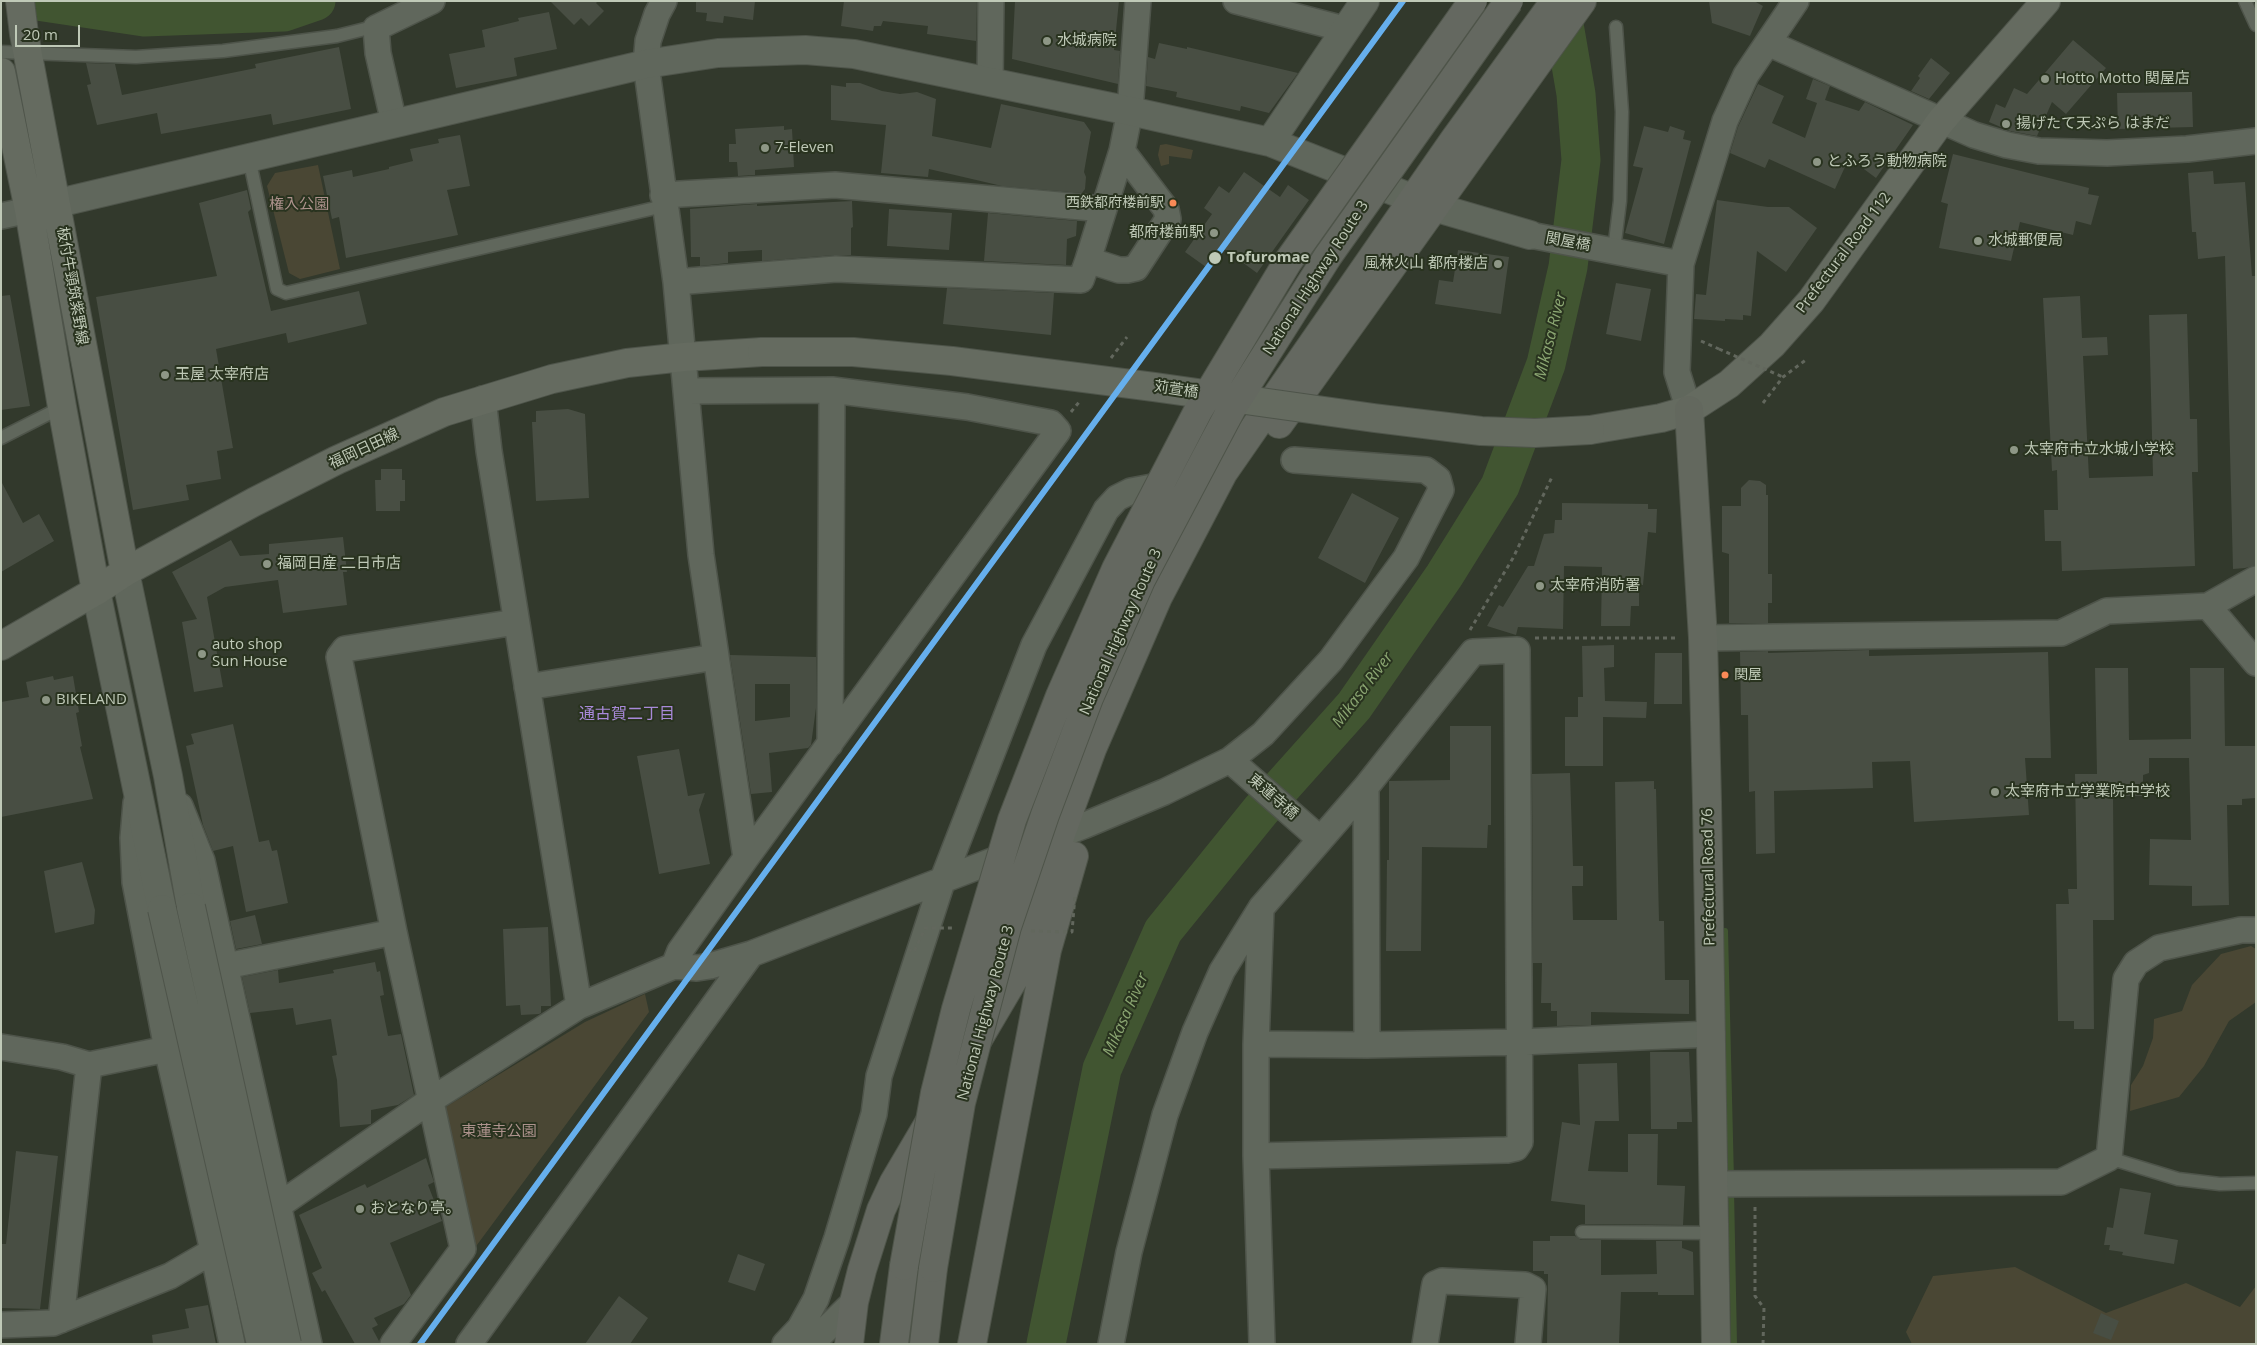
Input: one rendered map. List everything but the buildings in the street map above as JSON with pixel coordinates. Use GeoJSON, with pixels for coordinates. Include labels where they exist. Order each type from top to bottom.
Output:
{"type":"FeatureCollection","features":[{"type":"Feature","properties":{"kind":"highway","name":"National Highway Route 3"},"geometry":{"type":"LineString","coordinates":[[894,1344],[904,1266],[937,1084],[956,1009],[1012,820],[1060,696],[1116,570],[1198,411],[1287,263],[1473,1]]}},
{"type":"Feature","properties":{"kind":"highway","name":"National Highway Route 3"},"geometry":{"type":"LineString","coordinates":[[924,1344],[933,1268],[962,1103],[1008,927],[1045,815],[1089,698],[1142,580],[1232,408],[1328,256],[1509,1]]}},
{"type":"Feature","properties":{"kind":"highway"},"geometry":{"type":"LineString","coordinates":[[849,1344],[854,1302],[871,1239],[894,1182],[1015,977],[1072,830],[1141,673],[1199,551],[1249,466],[1465,144],[1555,1]]}},
{"type":"Feature","properties":{"kind":"highway"},"geometry":{"type":"LineString","coordinates":[[1465,144],[1582,1]]}},
{"type":"Feature","properties":{"kind":"highway"},"geometry":{"type":"LineString","coordinates":[[972,1344],[1047,950],[1072,830],[1092,749],[1158,597],[1223,474],[1311,344],[1424,204]]}},
{"type":"Feature","properties":{"kind":"main road","name":"板付牛頸筑紫野線"},"geometry":{"type":"LineString","coordinates":[[20,1],[26,43],[125,572]]}},
{"type":"Feature","properties":{"kind":"main road","name":"Prefectural Road 112"},"geometry":{"type":"LineString","coordinates":[[1590,430],[1661,418],[1689,410],[1729,384],[1772,345],[1810,301],[1941,121],[2046,1]]}},
{"type":"Feature","properties":{"kind":"main road","name":"板付牛頸筑紫野線"},"geometry":{"type":"LineString","coordinates":[[1,72],[29,210],[62,407],[96,591]]}},
{"type":"Feature","properties":{"kind":"main road","name":"福岡日田線"},"geometry":{"type":"LineString","coordinates":[[1,646],[125,572],[337,460],[444,412],[552,379],[627,363],[762,352]]}},
{"type":"Feature","properties":{"kind":"main road","name":"苅萱橋"},"geometry":{"type":"LineString","coordinates":[[762,352],[853,352],[952,361],[1481,431],[1535,433],[1590,430]]}},
{"type":"Feature","properties":{"kind":"main road","name":"Prefectural Road 76"},"geometry":{"type":"LineString","coordinates":[[1689,410],[1703,638],[1712,1034],[1733,1184],[1715,1232],[1716,1344]]}},
{"type":"Feature","properties":{"kind":"street"},"geometry":{"type":"LineString","coordinates":[[394,123],[378,53],[376,28],[432,1]]}},
{"type":"Feature","properties":{"kind":"street"},"geometry":{"type":"LineString","coordinates":[[664,1],[657,14],[648,41],[646,64],[676,282],[701,555],[746,858]]}},
{"type":"Feature","properties":{"kind":"street"},"geometry":{"type":"LineString","coordinates":[[990,82],[991,1]]}},
{"type":"Feature","properties":{"kind":"street"},"geometry":{"type":"LineString","coordinates":[[676,282],[836,269],[1081,280],[1122,151],[1130,111],[1138,1]]}},
{"type":"Feature","properties":{"kind":"street"},"geometry":{"type":"LineString","coordinates":[[1236,1],[1344,30]]}},
{"type":"Feature","properties":{"kind":"street"},"geometry":{"type":"LineString","coordinates":[[1270,142],[1365,1]]}},
{"type":"Feature","properties":{"kind":"street"},"geometry":{"type":"LineString","coordinates":[[1689,410],[1677,372],[1681,264],[1725,121],[1746,75],[1796,1]]}},
{"type":"Feature","properties":{"kind":"street"},"geometry":{"type":"LineString","coordinates":[[1768,43],[1974,136],[2007,145],[2039,151],[2107,153],[2187,149],[2256,141]]}},
{"type":"Feature","properties":{"kind":"street"},"geometry":{"type":"LineString","coordinates":[[1,216],[646,64],[718,53],[805,50],[854,54],[1270,142],[1424,204],[1530,235]]}},
{"type":"Feature","properties":{"kind":"street"},"geometry":{"type":"LineString","coordinates":[[1088,260],[1119,270],[1136,268],[1168,219],[1166,209],[1122,151]]}},
{"type":"Feature","properties":{"kind":"street"},"geometry":{"type":"LineString","coordinates":[[664,200],[835,184],[1104,209]]}},
{"type":"Feature","properties":{"kind":"street","name":"関屋橋"},"geometry":{"type":"LineString","coordinates":[[1530,235],[1681,264]]}},
{"type":"Feature","properties":{"kind":"street"},"geometry":{"type":"LineString","coordinates":[[674,966],[680,951],[746,858],[1058,431],[1050,423],[967,407],[832,390],[687,391]]}},
{"type":"Feature","properties":{"kind":"street"},"geometry":{"type":"LineString","coordinates":[[830,744],[832,390]]}},
{"type":"Feature","properties":{"kind":"street"},"geometry":{"type":"LineString","coordinates":[[483,399],[516,622],[579,1006]]}},
{"type":"Feature","properties":{"kind":"street"},"geometry":{"type":"LineString","coordinates":[[1,1325],[57,1329],[170,1276],[213,1251],[279,1207],[431,1100],[579,1006],[674,966],[704,967],[751,954],[1072,830],[1235,764],[1331,660],[1406,558],[1442,490],[1438,479],[1426,470],[1294,460]]}},
{"type":"Feature","properties":{"kind":"street"},"geometry":{"type":"LineString","coordinates":[[785,1344],[800,1328],[816,1299],[838,1238],[874,1114],[879,1076],[943,879],[1034,645],[1106,510],[1117,498],[1131,491],[1223,474]]}},
{"type":"Feature","properties":{"kind":"street"},"geometry":{"type":"LineString","coordinates":[[125,572],[168,776],[191,907],[287,1344]]}},
{"type":"Feature","properties":{"kind":"street"},"geometry":{"type":"LineString","coordinates":[[1703,638],[2061,633],[2107,611],[2208,606],[2256,579]]}},
{"type":"Feature","properties":{"kind":"street"},"geometry":{"type":"LineString","coordinates":[[96,591],[162,909],[261,1344]]}},
{"type":"Feature","properties":{"kind":"street"},"geometry":{"type":"LineString","coordinates":[[2208,606],[2256,663]]}},
{"type":"Feature","properties":{"kind":"street"},"geometry":{"type":"LineString","coordinates":[[394,1344],[464,1249],[394,932],[340,657],[344,649],[516,622]]}},
{"type":"Feature","properties":{"kind":"street"},"geometry":{"type":"LineString","coordinates":[[1111,1344],[1129,1252],[1165,1114],[1195,1032],[1222,971],[1261,908],[1313,832],[1366,787],[1474,652],[1517,650],[1520,1142],[1516,1148],[1507,1150],[1256,1156]]}},
{"type":"Feature","properties":{"kind":"street"},"geometry":{"type":"LineString","coordinates":[[527,686],[716,657]]}},
{"type":"Feature","properties":{"kind":"street","name":"東蓮寺橋"},"geometry":{"type":"LineString","coordinates":[[1235,764],[1313,832]]}},
{"type":"Feature","properties":{"kind":"street"},"geometry":{"type":"LineString","coordinates":[[168,776],[202,861],[309,1344]]}},
{"type":"Feature","properties":{"kind":"street"},"geometry":{"type":"LineString","coordinates":[[1366,787],[1368,1045]]}},
{"type":"Feature","properties":{"kind":"street"},"geometry":{"type":"LineString","coordinates":[[138,788],[132,838],[135,882],[167,1049],[232,1344]]}},
{"type":"Feature","properties":{"kind":"street"},"geometry":{"type":"LineString","coordinates":[[1261,908],[1256,1044],[1256,1156],[1262,1344]]}},
{"type":"Feature","properties":{"kind":"street"},"geometry":{"type":"LineString","coordinates":[[1733,1184],[2061,1182],[2109,1158],[2126,979],[2136,962],[2159,948],[2241,930],[2256,930]]}},
{"type":"Feature","properties":{"kind":"street"},"geometry":{"type":"LineString","coordinates":[[226,966],[394,932]]}},
{"type":"Feature","properties":{"kind":"street"},"geometry":{"type":"LineString","coordinates":[[468,1344],[751,954]]}},
{"type":"Feature","properties":{"kind":"street"},"geometry":{"type":"LineString","coordinates":[[1256,1044],[1368,1045],[1520,1042],[1712,1034]]}},
{"type":"Feature","properties":{"kind":"street"},"geometry":{"type":"LineString","coordinates":[[1,1047],[62,1057],[89,1065],[167,1049]]}},
{"type":"Feature","properties":{"kind":"street"},"geometry":{"type":"LineString","coordinates":[[57,1329],[89,1065]]}},
{"type":"Feature","properties":{"kind":"street"},"geometry":{"type":"LineString","coordinates":[[1425,1344],[1435,1284],[1442,1281],[1525,1285],[1534,1289],[1528,1344]]}},
{"type":"Feature","properties":{"kind":"street"},"geometry":{"type":"LineString","coordinates":[[811,1344],[854,1302]]}},
{"type":"Feature","properties":{"kind":"lane"},"geometry":{"type":"LineString","coordinates":[[2244,1],[2256,25]]}},
{"type":"Feature","properties":{"kind":"lane"},"geometry":{"type":"LineString","coordinates":[[1610,249],[1620,201],[1622,112],[1616,27]]}},
{"type":"Feature","properties":{"kind":"lane"},"geometry":{"type":"LineString","coordinates":[[1,52],[26,43],[136,57],[223,52],[337,36],[376,28]]}},
{"type":"Feature","properties":{"kind":"lane"},"geometry":{"type":"LineString","coordinates":[[249,158],[277,289],[286,293],[664,200]]}},
{"type":"Feature","properties":{"kind":"lane"},"geometry":{"type":"LineString","coordinates":[[1,438],[62,407]]}},
{"type":"Feature","properties":{"kind":"lane"},"geometry":{"type":"LineString","coordinates":[[2109,1158],[2178,1179],[2220,1184],[2256,1182]]}},
{"type":"Feature","properties":{"kind":"lane"},"geometry":{"type":"LineString","coordinates":[[1582,1232],[1715,1232]]}},
{"type":"Feature","properties":{"kind":"path"},"geometry":{"type":"LineString","coordinates":[[1698,340],[1783,376]]}},
{"type":"Feature","properties":{"kind":"path"},"geometry":{"type":"LineString","coordinates":[[1763,403],[1783,376],[1807,359]]}},
{"type":"Feature","properties":{"kind":"path"},"geometry":{"type":"LineString","coordinates":[[1469,631],[1513,558],[1552,477]]}},
{"type":"Feature","properties":{"kind":"path"},"geometry":{"type":"LineString","coordinates":[[1534,638],[1703,638]]}},
{"type":"Feature","properties":{"kind":"path"},"geometry":{"type":"LineString","coordinates":[[1733,1184],[1755,1296],[1764,1308],[1764,1344]]}},
{"type":"Feature","properties":{"kind":"green space"},"geometry":{"type":"Polygon","coordinates":[[[1166,144],[1193,150],[1191,159],[1169,156],[1169,164],[1161,166],[1158,155],[1160,145],[1166,144]]]}},
{"type":"Feature","properties":{"kind":"green space","name":"権入公園"},"geometry":{"type":"Polygon","coordinates":[[[318,165],[340,269],[300,279],[289,273],[267,186],[275,173],[318,165]]]}},
{"type":"Feature","properties":{"kind":"green space"},"geometry":{"type":"Polygon","coordinates":[[[2251,946],[2256,949],[2256,1002],[2229,1021],[2204,1066],[2179,1097],[2130,1111],[2131,1085],[2143,1066],[2153,1038],[2154,1019],[2182,1011],[2192,985],[2221,954],[2251,946]]]}},
{"type":"Feature","properties":{"kind":"green space","name":"東蓮寺公園"},"geometry":{"type":"Polygon","coordinates":[[[645,994],[649,1012],[474,1249],[444,1108],[585,1022],[645,994]]]}},
{"type":"Feature","properties":{"kind":"green space"},"geometry":{"type":"Polygon","coordinates":[[[2015,1267],[2106,1313],[2186,1283],[2240,1307],[2256,1286],[2256,1344],[1912,1344],[1906,1332],[1933,1276],[2015,1267]]]}},
{"type":"Feature","properties":{"kind":"waterway"},"geometry":{"type":"LineString","coordinates":[[37,1],[144,17],[284,12],[316,1]]}},
{"type":"Feature","properties":{"kind":"waterway","name":"Mikasa River"},"geometry":{"type":"LineString","coordinates":[[1046,1344],[1102,1069],[1163,931],[1261,810],[1354,706],[1444,576],[1500,486],[1546,364],[1568,267],[1581,160],[1576,94],[1560,1]]}},
{"type":"Feature","properties":{"kind":"waterway"},"geometry":{"type":"LineString","coordinates":[[1725,931],[1731,1180]]}},
{"type":"Feature","properties":{"kind":"waterway"},"geometry":{"type":"LineString","coordinates":[[1731,1190],[1734,1344]]}},
{"type":"Feature","properties":{"kind":"transit line"},"geometry":{"type":"LineString","coordinates":[[420,1344],[1403,1]]}},
{"type":"Feature","properties":{"kind":"place","name":"水城病院"},"geometry":{"type":"Point","coordinates":[1047,41]}},
{"type":"Feature","properties":{"kind":"place","name":"Hotto Motto 関屋店"},"geometry":{"type":"Point","coordinates":[2045,79]}},
{"type":"Feature","properties":{"kind":"place","name":"揚げたて天ぷら はまだ"},"geometry":{"type":"Point","coordinates":[2006,124]}},
{"type":"Feature","properties":{"kind":"place","name":"7-Eleven"},"geometry":{"type":"Point","coordinates":[765,148]}},
{"type":"Feature","properties":{"kind":"place","name":"とふろう動物病院"},"geometry":{"type":"Point","coordinates":[1817,162]}},
{"type":"Feature","properties":{"kind":"place","name":"西鉄都府楼前駅"},"geometry":{"type":"Point","coordinates":[1173,203]}},
{"type":"Feature","properties":{"kind":"place","name":"都府楼前駅"},"geometry":{"type":"Point","coordinates":[1214,233]}},
{"type":"Feature","properties":{"kind":"place","name":"水城郵便局"},"geometry":{"type":"Point","coordinates":[1978,241]}},
{"type":"Feature","properties":{"kind":"place","name":"Tofuromae"},"geometry":{"type":"Point","coordinates":[1215,258]}},
{"type":"Feature","properties":{"kind":"place","name":"風林火山 都府楼店"},"geometry":{"type":"Point","coordinates":[1498,264]}},
{"type":"Feature","properties":{"kind":"place","name":"玉屋 太宰府店"},"geometry":{"type":"Point","coordinates":[165,375]}},
{"type":"Feature","properties":{"kind":"place","name":"太宰府市立水城小学校"},"geometry":{"type":"Point","coordinates":[2014,450]}},
{"type":"Feature","properties":{"kind":"place","name":"福岡日産 二日市店"},"geometry":{"type":"Point","coordinates":[267,564]}},
{"type":"Feature","properties":{"kind":"place","name":"太宰府消防署"},"geometry":{"type":"Point","coordinates":[1540,586]}},
{"type":"Feature","properties":{"kind":"place","name":"auto shop Sun House"},"geometry":{"type":"Point","coordinates":[202,654]}},
{"type":"Feature","properties":{"kind":"place","name":"関屋"},"geometry":{"type":"Point","coordinates":[1725,675]}},
{"type":"Feature","properties":{"kind":"place","name":"BIKELAND"},"geometry":{"type":"Point","coordinates":[46,700]}},
{"type":"Feature","properties":{"kind":"place","name":"太宰府市立学業院中学校"},"geometry":{"type":"Point","coordinates":[1995,792]}},
{"type":"Feature","properties":{"kind":"place","name":"おとなり亭。"},"geometry":{"type":"Point","coordinates":[360,1209]}},
{"type":"Feature","properties":{"kind":"district","name":"通古賀二丁目"},"geometry":{"type":"Point","coordinates":[627,714]}}]}
